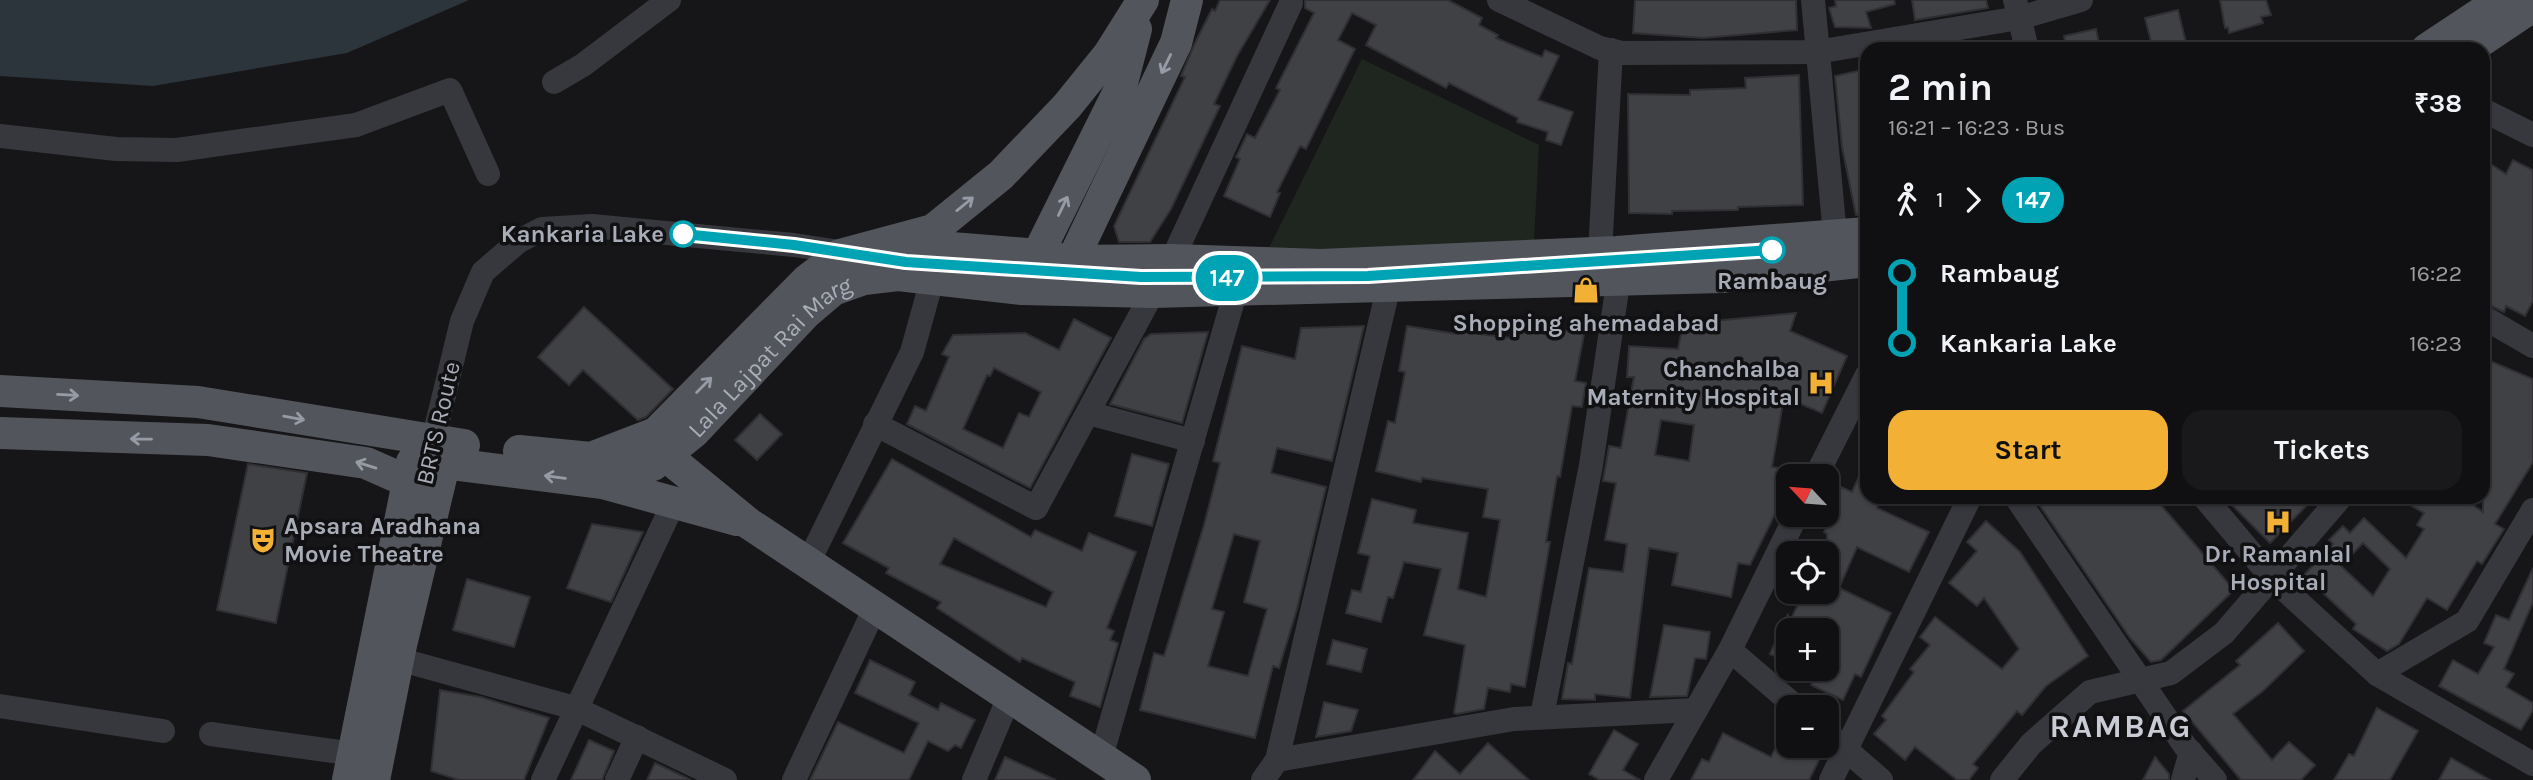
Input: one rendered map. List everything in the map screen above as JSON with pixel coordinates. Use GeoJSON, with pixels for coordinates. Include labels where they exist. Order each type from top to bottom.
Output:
{"type":"FeatureCollection","features":[{"type":"Feature","properties":{"kind":"main road"},"geometry":{"type":"LineString","coordinates":[[0,433],[208,440],[366,463],[430,455],[591,458],[661,445],[807,280],[840,255],[933,230],[1001,175],[1076,96],[1109,54],[1143,0]]}},
{"type":"Feature","properties":{"kind":"main road"},"geometry":{"type":"LineString","coordinates":[[1030,272],[1121,87],[1143,0]]}},
{"type":"Feature","properties":{"kind":"main road"},"geometry":{"type":"LineString","coordinates":[[1065,275],[1176,43],[1187,0]]}},
{"type":"Feature","properties":{"kind":"main road"},"geometry":{"type":"LineString","coordinates":[[2438,42],[2501,0]]}},
{"type":"Feature","properties":{"kind":"main road"},"geometry":{"type":"LineString","coordinates":[[2479,42],[2533,6]]}},
{"type":"Feature","properties":{"kind":"main road","name":"Lala Lajpat Rai Marg"},"geometry":{"type":"LineString","coordinates":[[1065,275],[1172,260],[1321,265],[1600,253],[1860,234]]}},
{"type":"Feature","properties":{"kind":"main road","name":"Lala Lajpat Rai Marg"},"geometry":{"type":"LineString","coordinates":[[890,243],[1030,272],[1065,275],[1153,292],[1619,277],[1722,277],[1860,262]]}},
{"type":"Feature","properties":{"kind":"main road","name":"Lala Lajpat Rai Marg"},"geometry":{"type":"LineString","coordinates":[[430,455],[603,483],[653,465],[661,445],[694,432],[806,313],[833,290],[864,279],[898,275],[932,279],[1030,272]]}},
{"type":"Feature","properties":{"kind":"main road"},"geometry":{"type":"LineString","coordinates":[[0,391],[198,402],[430,455]]}},
{"type":"Feature","properties":{"kind":"main road"},"geometry":{"type":"LineString","coordinates":[[661,445],[748,523],[1010,695],[1132,779]]}},
{"type":"Feature","properties":{"kind":"main road"},"geometry":{"type":"LineString","coordinates":[[374,780],[398,659],[430,455]]}},
{"type":"Feature","properties":{"kind":"main road"},"geometry":{"type":"LineString","coordinates":[[354,771],[430,455]]}},
{"type":"Feature","properties":{"kind":"main road"},"geometry":{"type":"LineString","coordinates":[[603,483],[748,523]]}},
{"type":"Feature","properties":{"kind":"street"},"geometry":{"type":"LineString","coordinates":[[554,82],[583,65],[669,0]]}},
{"type":"Feature","properties":{"kind":"street"},"geometry":{"type":"LineString","coordinates":[[1499,0],[1622,53],[1817,52],[1860,43]]}},
{"type":"Feature","properties":{"kind":"street"},"geometry":{"type":"LineString","coordinates":[[1813,0],[1830,238]]}},
{"type":"Feature","properties":{"kind":"street"},"geometry":{"type":"LineString","coordinates":[[1864,42],[2017,9],[2081,0]]}},
{"type":"Feature","properties":{"kind":"street"},"geometry":{"type":"LineString","coordinates":[[2460,42],[2523,0]]}},
{"type":"Feature","properties":{"kind":"street"},"geometry":{"type":"LineString","coordinates":[[1172,260],[1291,3]]}},
{"type":"Feature","properties":{"kind":"street"},"geometry":{"type":"LineString","coordinates":[[2017,9],[2025,42]]}},
{"type":"Feature","properties":{"kind":"street"},"geometry":{"type":"LineString","coordinates":[[1600,253],[1611,50]]}},
{"type":"Feature","properties":{"kind":"street"},"geometry":{"type":"LineString","coordinates":[[0,136],[116,149],[177,150],[356,125],[450,90],[488,174]]}},
{"type":"Feature","properties":{"kind":"street"},"geometry":{"type":"LineString","coordinates":[[2490,114],[2533,135]]}},
{"type":"Feature","properties":{"kind":"street","name":"BRTS Route"},"geometry":{"type":"LineString","coordinates":[[430,455],[463,321],[483,272],[519,241],[542,229],[592,226],[794,245],[840,255]]}},
{"type":"Feature","properties":{"kind":"street"},"geometry":{"type":"LineString","coordinates":[[1065,275],[1368,276],[1679,257],[1830,238],[1860,240]]}},
{"type":"Feature","properties":{"kind":"street"},"geometry":{"type":"LineString","coordinates":[[840,255],[1030,272]]}},
{"type":"Feature","properties":{"kind":"street"},"geometry":{"type":"LineString","coordinates":[[1542,716],[1591,465],[1619,277]]}},
{"type":"Feature","properties":{"kind":"street"},"geometry":{"type":"LineString","coordinates":[[808,563],[912,352],[932,279]]}},
{"type":"Feature","properties":{"kind":"street"},"geometry":{"type":"LineString","coordinates":[[1389,285],[1270,770],[1542,716],[1696,710]]}},
{"type":"Feature","properties":{"kind":"street"},"geometry":{"type":"LineString","coordinates":[[1101,757],[1236,290]]}},
{"type":"Feature","properties":{"kind":"street"},"geometry":{"type":"LineString","coordinates":[[875,424],[1036,508],[1153,292]]}},
{"type":"Feature","properties":{"kind":"street"},"geometry":{"type":"LineString","coordinates":[[2490,321],[2533,346]]}},
{"type":"Feature","properties":{"kind":"street"},"geometry":{"type":"LineString","coordinates":[[1822,464],[1860,388]]}},
{"type":"Feature","properties":{"kind":"street"},"geometry":{"type":"LineString","coordinates":[[1088,413],[1192,441]]}},
{"type":"Feature","properties":{"kind":"street"},"geometry":{"type":"LineString","coordinates":[[543,780],[674,502]]}},
{"type":"Feature","properties":{"kind":"street"},"geometry":{"type":"LineString","coordinates":[[1831,780],[1967,504]]}},
{"type":"Feature","properties":{"kind":"street"},"geometry":{"type":"LineString","coordinates":[[2021,504],[2140,680],[2191,752],[2215,780]]}},
{"type":"Feature","properties":{"kind":"street"},"geometry":{"type":"LineString","coordinates":[[2210,504],[2273,579],[2377,674],[2533,764]]}},
{"type":"Feature","properties":{"kind":"street"},"geometry":{"type":"LineString","coordinates":[[2002,780],[2031,744],[2090,692],[2171,673],[2224,633],[2335,504]]}},
{"type":"Feature","properties":{"kind":"street"},"geometry":{"type":"LineString","coordinates":[[2377,674],[2468,621],[2533,510]]}},
{"type":"Feature","properties":{"kind":"street"},"geometry":{"type":"LineString","coordinates":[[1656,780],[1730,650],[1791,527]]}},
{"type":"Feature","properties":{"kind":"street"},"geometry":{"type":"LineString","coordinates":[[794,780],[875,608]]}},
{"type":"Feature","properties":{"kind":"street"},"geometry":{"type":"LineString","coordinates":[[1730,650],[1783,695]]}},
{"type":"Feature","properties":{"kind":"street"},"geometry":{"type":"LineString","coordinates":[[398,659],[575,708],[725,780]]}},
{"type":"Feature","properties":{"kind":"street"},"geometry":{"type":"LineString","coordinates":[[974,780],[1010,695]]}},
{"type":"Feature","properties":{"kind":"street"},"geometry":{"type":"LineString","coordinates":[[0,706],[163,731]]}},
{"type":"Feature","properties":{"kind":"street"},"geometry":{"type":"LineString","coordinates":[[211,734],[354,771]]}},
{"type":"Feature","properties":{"kind":"street"},"geometry":{"type":"LineString","coordinates":[[617,780],[637,737]]}},
{"type":"Feature","properties":{"kind":"street"},"geometry":{"type":"LineString","coordinates":[[1839,743],[1881,780]]}},
{"type":"Feature","properties":{"kind":"street"},"geometry":{"type":"LineString","coordinates":[[2183,780],[2191,752]]}},
{"type":"Feature","properties":{"kind":"shaded area"},"geometry":{"type":"Polygon","coordinates":[[[0,0],[469,0],[347,53],[153,86],[0,76],[0,0]]]}},
{"type":"Feature","properties":{"kind":"shaded area"},"geometry":{"type":"Polygon","coordinates":[[[1362,59],[1539,145],[1534,241],[1266,254],[1362,59]]]}},
{"type":"Feature","properties":{"kind":"building"},"geometry":{"type":"Polygon","coordinates":[[[1220,0],[1270,0],[1237,56],[1214,104],[1220,106],[1171,209],[1150,242],[1119,242],[1114,226],[1185,77],[1181,76],[1194,45],[1212,9],[1215,11],[1220,0]]]}},
{"type":"Feature","properties":{"kind":"building"},"geometry":{"type":"Polygon","coordinates":[[[1305,0],[1448,0],[1482,18],[1479,25],[1498,35],[1496,38],[1542,57],[1545,50],[1559,56],[1538,100],[1573,112],[1561,145],[1546,140],[1548,132],[1517,122],[1518,118],[1449,83],[1446,88],[1366,45],[1376,25],[1352,13],[1338,40],[1355,49],[1306,149],[1300,146],[1277,192],[1280,193],[1270,217],[1224,196],[1240,159],[1236,157],[1247,134],[1255,138],[1280,90],[1276,88],[1314,13],[1305,8],[1305,0]]]}},
{"type":"Feature","properties":{"kind":"building"},"geometry":{"type":"Polygon","coordinates":[[[1635,0],[1796,0],[1797,30],[1703,38],[1633,33],[1635,0]]]}},
{"type":"Feature","properties":{"kind":"building"},"geometry":{"type":"Polygon","coordinates":[[[1835,0],[1894,0],[1895,4],[1866,12],[1871,28],[1835,27],[1829,8],[1836,6],[1835,0]]]}},
{"type":"Feature","properties":{"kind":"building"},"geometry":{"type":"Polygon","coordinates":[[[1912,0],[1986,0],[1988,8],[1915,20],[1912,0]]]}},
{"type":"Feature","properties":{"kind":"building"},"geometry":{"type":"Polygon","coordinates":[[[2220,0],[2266,0],[2271,15],[2261,17],[2263,23],[2229,33],[2228,27],[2225,28],[2220,0]]]}},
{"type":"Feature","properties":{"kind":"building"},"geometry":{"type":"Polygon","coordinates":[[[2178,10],[2186,42],[2151,42],[2145,18],[2178,10]]]}},
{"type":"Feature","properties":{"kind":"building"},"geometry":{"type":"Polygon","coordinates":[[[2096,29],[2099,42],[2065,42],[2064,36],[2096,29]]]}},
{"type":"Feature","properties":{"kind":"building"},"geometry":{"type":"Polygon","coordinates":[[[1860,71],[1860,215],[1856,215],[1842,147],[1835,76],[1860,71]]]}},
{"type":"Feature","properties":{"kind":"building"},"geometry":{"type":"Polygon","coordinates":[[[1799,75],[1803,205],[1672,211],[1672,214],[1629,213],[1628,94],[1690,95],[1690,90],[1746,88],[1745,78],[1799,75]]]}},
{"type":"Feature","properties":{"kind":"building"},"geometry":{"type":"Polygon","coordinates":[[[2513,160],[2533,170],[2533,301],[2525,316],[2506,306],[2504,312],[2490,305],[2490,164],[2506,174],[2513,160]]]}},
{"type":"Feature","properties":{"kind":"building"},"geometry":{"type":"Polygon","coordinates":[[[584,307],[673,389],[646,417],[638,420],[583,370],[569,385],[538,357],[584,307]]]}},
{"type":"Feature","properties":{"kind":"building"},"geometry":{"type":"Polygon","coordinates":[[[1796,313],[1790,331],[1847,356],[1822,413],[1784,397],[1772,467],[1776,468],[1776,512],[1750,565],[1738,563],[1731,597],[1672,585],[1678,553],[1649,548],[1630,698],[1595,694],[1595,700],[1562,699],[1568,663],[1572,664],[1589,568],[1623,572],[1627,544],[1605,540],[1616,483],[1603,481],[1609,446],[1621,448],[1634,377],[1627,377],[1629,346],[1678,349],[1683,324],[1796,313]],[[1661,420],[1655,455],[1689,461],[1694,425],[1661,420]]]}},
{"type":"Feature","properties":{"kind":"building"},"geometry":{"type":"Polygon","coordinates":[[[1074,319],[1111,338],[1030,488],[907,424],[915,406],[926,411],[949,357],[942,354],[953,335],[1025,333],[1059,350],[1074,319]],[[994,368],[990,376],[987,375],[963,429],[1003,448],[1019,413],[1029,417],[1041,392],[994,368]]]}},
{"type":"Feature","properties":{"kind":"building"},"geometry":{"type":"Polygon","coordinates":[[[1514,321],[1584,334],[1575,381],[1586,383],[1582,407],[1572,406],[1560,477],[1557,476],[1546,542],[1550,542],[1525,687],[1511,684],[1510,692],[1488,688],[1484,709],[1457,714],[1454,713],[1465,645],[1424,635],[1441,569],[1404,562],[1393,598],[1388,597],[1381,622],[1346,613],[1352,590],[1361,592],[1370,556],[1358,553],[1372,499],[1416,510],[1413,523],[1468,533],[1458,589],[1486,597],[1500,520],[1483,517],[1488,489],[1422,478],[1421,482],[1376,471],[1388,421],[1395,423],[1405,372],[1399,371],[1407,326],[1457,334],[1457,331],[1510,338],[1514,321]]]}},
{"type":"Feature","properties":{"kind":"building"},"geometry":{"type":"Polygon","coordinates":[[[1364,326],[1332,461],[1277,448],[1271,473],[1326,487],[1297,609],[1279,668],[1273,666],[1255,738],[1140,710],[1154,653],[1164,656],[1204,525],[1220,463],[1213,461],[1242,346],[1295,359],[1301,328],[1364,326]],[[1234,534],[1212,609],[1224,612],[1208,666],[1248,676],[1267,609],[1244,602],[1260,541],[1234,534]]]}},
{"type":"Feature","properties":{"kind":"building"},"geometry":{"type":"Polygon","coordinates":[[[1208,332],[1182,423],[1110,404],[1144,339],[1151,334],[1208,332]]]}},
{"type":"Feature","properties":{"kind":"building"},"geometry":{"type":"Polygon","coordinates":[[[2490,361],[2533,379],[2533,462],[2495,524],[2504,529],[2482,564],[2477,561],[2447,610],[2427,598],[2399,644],[2387,651],[2353,629],[2356,624],[2304,575],[2333,544],[2329,540],[2343,526],[2350,533],[2364,518],[2406,558],[2424,529],[2417,525],[2424,513],[2408,504],[2471,504],[2483,512],[2483,504],[2490,504],[2490,361]],[[2363,543],[2341,566],[2373,596],[2390,569],[2363,543]]]}},
{"type":"Feature","properties":{"kind":"building"},"geometry":{"type":"Polygon","coordinates":[[[760,414],[782,434],[757,460],[735,440],[760,414]]]}},
{"type":"Feature","properties":{"kind":"building"},"geometry":{"type":"Polygon","coordinates":[[[1132,454],[1169,464],[1152,526],[1115,516],[1132,454]]]}},
{"type":"Feature","properties":{"kind":"building"},"geometry":{"type":"Polygon","coordinates":[[[892,459],[1031,537],[1035,530],[1082,551],[1089,533],[1136,552],[1107,628],[1114,631],[1110,640],[1118,643],[1100,707],[1070,696],[1075,682],[1022,658],[1020,662],[937,608],[941,602],[886,573],[889,568],[843,543],[892,459]],[[954,538],[940,564],[1046,607],[1053,592],[954,538]]]}},
{"type":"Feature","properties":{"kind":"building","name":"Apsara Aradhana Movie Theatre"},"geometry":{"type":"Polygon","coordinates":[[[248,464],[307,473],[276,623],[217,610],[248,464]]]}},
{"type":"Feature","properties":{"kind":"building"},"geometry":{"type":"Polygon","coordinates":[[[1860,474],[1860,504],[1876,504],[1877,508],[1929,532],[1909,572],[1857,547],[1839,588],[1839,541],[1827,541],[1827,534],[1824,532],[1826,527],[1839,527],[1841,487],[1852,492],[1860,474]]]}},
{"type":"Feature","properties":{"kind":"building"},"geometry":{"type":"Polygon","coordinates":[[[2039,504],[2160,504],[2234,590],[2161,660],[2151,662],[2130,638],[2039,504]]]}},
{"type":"Feature","properties":{"kind":"building"},"geometry":{"type":"Polygon","coordinates":[[[2233,504],[2308,504],[2270,543],[2233,504]]]}},
{"type":"Feature","properties":{"kind":"building"},"geometry":{"type":"Polygon","coordinates":[[[1986,521],[2020,552],[2088,656],[2046,686],[2022,715],[2017,711],[1973,764],[1978,768],[1969,780],[1957,780],[1915,747],[1905,760],[1874,734],[1886,720],[1882,716],[1914,672],[1910,669],[1930,645],[1920,637],[1935,617],[2002,669],[2019,649],[1984,598],[1977,606],[1949,583],[1977,551],[1967,542],[1986,521]]]}},
{"type":"Feature","properties":{"kind":"building"},"geometry":{"type":"Polygon","coordinates":[[[592,524],[643,532],[611,602],[567,588],[592,524]]]}},
{"type":"Feature","properties":{"kind":"building"},"geometry":{"type":"Polygon","coordinates":[[[2533,568],[2533,602],[2504,669],[2514,674],[2506,687],[2533,703],[2533,710],[2521,730],[2439,686],[2453,660],[2478,674],[2494,647],[2484,643],[2496,615],[2509,620],[2533,568]]]}},
{"type":"Feature","properties":{"kind":"building"},"geometry":{"type":"Polygon","coordinates":[[[467,579],[530,597],[514,647],[453,630],[467,579]]]}},
{"type":"Feature","properties":{"kind":"building"},"geometry":{"type":"Polygon","coordinates":[[[1839,588],[1891,613],[1861,677],[1855,674],[1843,700],[1839,695],[1832,695],[1811,685],[1813,681],[1839,681],[1839,618],[1791,618],[1798,604],[1839,604],[1839,588]]]}},
{"type":"Feature","properties":{"kind":"building"},"geometry":{"type":"Polygon","coordinates":[[[2278,623],[2304,651],[2263,691],[2233,714],[2272,760],[2289,742],[2315,765],[2301,780],[2241,780],[2183,711],[2240,665],[2236,661],[2278,623]]]}},
{"type":"Feature","properties":{"kind":"building"},"geometry":{"type":"Polygon","coordinates":[[[1664,625],[1710,632],[1706,659],[1695,658],[1687,696],[1650,697],[1664,625]]]}},
{"type":"Feature","properties":{"kind":"building"},"geometry":{"type":"Polygon","coordinates":[[[1333,640],[1367,649],[1361,672],[1327,664],[1333,640]]]}},
{"type":"Feature","properties":{"kind":"building"},"geometry":{"type":"Polygon","coordinates":[[[1776,641],[1776,657],[1770,654],[1776,641]]]}},
{"type":"Feature","properties":{"kind":"building"},"geometry":{"type":"Polygon","coordinates":[[[870,660],[915,682],[909,695],[938,710],[941,703],[975,720],[961,748],[955,745],[948,751],[928,741],[909,780],[810,780],[838,722],[904,753],[919,723],[855,693],[870,660]]]}},
{"type":"Feature","properties":{"kind":"building"},"geometry":{"type":"Polygon","coordinates":[[[440,690],[481,697],[549,718],[524,780],[459,780],[431,771],[440,690]]]}},
{"type":"Feature","properties":{"kind":"building"},"geometry":{"type":"Polygon","coordinates":[[[1324,702],[1358,710],[1351,731],[1316,737],[1324,702]]]}},
{"type":"Feature","properties":{"kind":"building"},"geometry":{"type":"Polygon","coordinates":[[[2377,708],[2418,731],[2390,780],[2334,780],[2349,754],[2354,756],[2377,708]]]}},
{"type":"Feature","properties":{"kind":"building"},"geometry":{"type":"Polygon","coordinates":[[[1614,730],[1638,744],[1623,770],[1640,780],[1600,780],[1589,774],[1614,730]]]}},
{"type":"Feature","properties":{"kind":"building"},"geometry":{"type":"Polygon","coordinates":[[[1723,733],[1771,757],[1776,747],[1776,758],[1820,758],[1809,780],[1691,780],[1702,759],[1709,762],[1723,733]]]}},
{"type":"Feature","properties":{"kind":"building"},"geometry":{"type":"Polygon","coordinates":[[[589,740],[614,751],[602,780],[571,780],[589,740]]]}},
{"type":"Feature","properties":{"kind":"building"},"geometry":{"type":"Polygon","coordinates":[[[1488,743],[1529,780],[1413,780],[1435,751],[1460,774],[1488,743]]]}},
{"type":"Feature","properties":{"kind":"building"},"geometry":{"type":"Polygon","coordinates":[[[1005,757],[1056,780],[995,780],[1005,757]]]}},
{"type":"Feature","properties":{"kind":"building"},"geometry":{"type":"Polygon","coordinates":[[[2155,757],[2169,774],[2169,780],[2143,780],[2155,757]]]}},
{"type":"Feature","properties":{"kind":"building"},"geometry":{"type":"Polygon","coordinates":[[[2451,758],[2490,780],[2439,780],[2451,758]]]}},
{"type":"Feature","properties":{"kind":"building"},"geometry":{"type":"Polygon","coordinates":[[[655,763],[691,780],[647,780],[655,763]]]}},
{"type":"Feature","properties":{"kind":"bus line","name":"147"},"geometry":{"type":"LineString","coordinates":[[683,234],[794,245],[840,255],[906,262],[1141,277],[1368,276],[1772,250]]}},
{"type":"Feature","properties":{"kind":"place","name":"Kankaria Lake"},"geometry":{"type":"Point","coordinates":[683,234]}},
{"type":"Feature","properties":{"kind":"place","name":"Rambaug"},"geometry":{"type":"Point","coordinates":[1772,250]}},
{"type":"Feature","properties":{"kind":"place","name":"Shopping ahemadabad"},"geometry":{"type":"Point","coordinates":[1586,290]}},
{"type":"Feature","properties":{"kind":"place","name":"Chanchalba Maternity Hospital"},"geometry":{"type":"Point","coordinates":[1821,383]}},
{"type":"Feature","properties":{"kind":"place","name":"Dr. Ramanlal Hospital"},"geometry":{"type":"Point","coordinates":[2278,522]}},
{"type":"Feature","properties":{"kind":"place","name":"Apsara Aradhana Movie Theatre"},"geometry":{"type":"Point","coordinates":[263,540]}},
{"type":"Feature","properties":{"kind":"district","name":"RAMBAG"},"geometry":{"type":"Point","coordinates":[2121,726]}}]}
